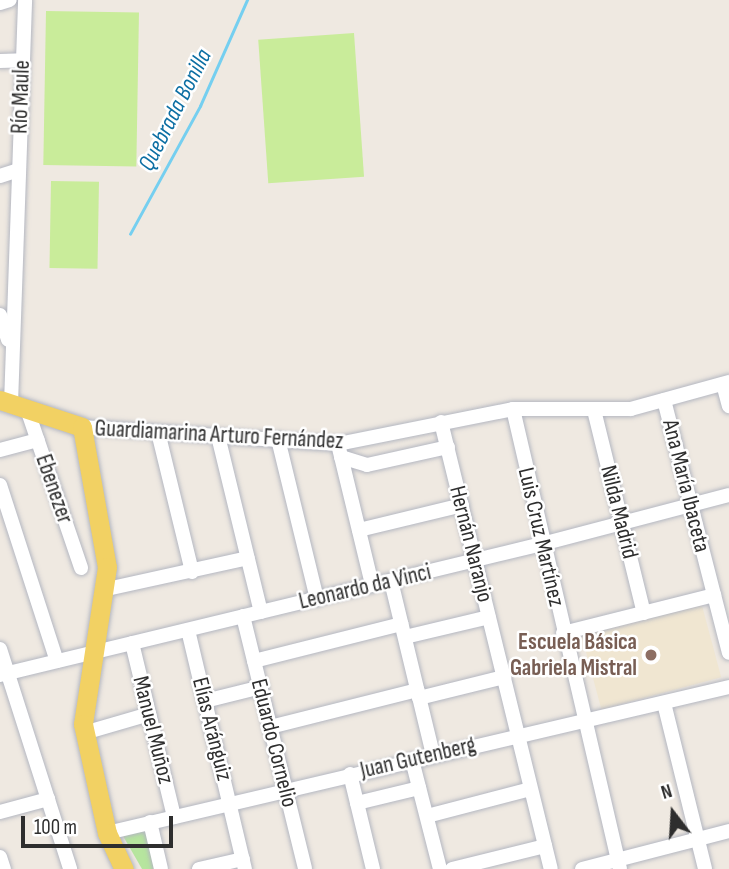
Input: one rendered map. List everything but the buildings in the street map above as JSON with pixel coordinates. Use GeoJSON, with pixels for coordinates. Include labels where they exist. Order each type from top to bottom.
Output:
{"type":"FeatureCollection","features":[{"type":"Feature","properties":{"kind":"main road","name":"Guardiamarina Arturo Fernández"},"geometry":{"type":"LineString","coordinates":[[9,401],[82,427]]}},
{"type":"Feature","properties":{"kind":"main road"},"geometry":{"type":"LineString","coordinates":[[82,427],[105,538],[107,589],[83,700],[84,733],[107,832],[124,869]]}},
{"type":"Feature","properties":{"kind":"street"},"geometry":{"type":"LineString","coordinates":[[0,3],[10,0]]}},
{"type":"Feature","properties":{"kind":"street","name":"Río Maule"},"geometry":{"type":"LineString","coordinates":[[9,401],[6,370],[12,352],[25,0]]}},
{"type":"Feature","properties":{"kind":"street"},"geometry":{"type":"LineString","coordinates":[[0,61],[23,60]]}},
{"type":"Feature","properties":{"kind":"street"},"geometry":{"type":"LineString","coordinates":[[0,176],[19,170]]}},
{"type":"Feature","properties":{"kind":"street"},"geometry":{"type":"LineString","coordinates":[[0,315],[12,352]]}},
{"type":"Feature","properties":{"kind":"street"},"geometry":{"type":"LineString","coordinates":[[726,383],[729,406]]}},
{"type":"Feature","properties":{"kind":"street","name":"Guardiamarina Arturo Fernández"},"geometry":{"type":"LineString","coordinates":[[340,450],[441,422],[513,409],[631,409],[726,383]]}},
{"type":"Feature","properties":{"kind":"street","name":"Ana María Ibaceta"},"geometry":{"type":"LineString","coordinates":[[664,400],[714,596],[724,610],[729,653]]}},
{"type":"Feature","properties":{"kind":"street","name":"Ebenezer"},"geometry":{"type":"LineString","coordinates":[[9,401],[38,440],[81,568]]}},
{"type":"Feature","properties":{"kind":"street","name":"Luis Cruz Martínez"},"geometry":{"type":"LineString","coordinates":[[513,409],[542,544],[619,863]]}},
{"type":"Feature","properties":{"kind":"street","name":"Nilda Madrid"},"geometry":{"type":"LineString","coordinates":[[594,410],[643,613]]}},
{"type":"Feature","properties":{"kind":"street","name":"Hernán Naranjo"},"geometry":{"type":"LineString","coordinates":[[441,422],[551,869]]}},
{"type":"Feature","properties":{"kind":"street","name":"Guardiamarina Arturo Fernández"},"geometry":{"type":"LineString","coordinates":[[82,427],[278,439],[340,450],[367,465],[447,447]]}},
{"type":"Feature","properties":{"kind":"street"},"geometry":{"type":"LineString","coordinates":[[158,432],[192,572]]}},
{"type":"Feature","properties":{"kind":"street"},"geometry":{"type":"LineString","coordinates":[[218,436],[261,612]]}},
{"type":"Feature","properties":{"kind":"street"},"geometry":{"type":"LineString","coordinates":[[278,439],[317,598]]}},
{"type":"Feature","properties":{"kind":"street"},"geometry":{"type":"LineString","coordinates":[[0,450],[38,440]]}},
{"type":"Feature","properties":{"kind":"street"},"geometry":{"type":"LineString","coordinates":[[340,450],[372,585]]}},
{"type":"Feature","properties":{"kind":"street"},"geometry":{"type":"LineString","coordinates":[[0,485],[57,661]]}},
{"type":"Feature","properties":{"kind":"street","name":"Leonardo da Vinci"},"geometry":{"type":"LineString","coordinates":[[4,674],[475,561],[729,495]]}},
{"type":"Feature","properties":{"kind":"street"},"geometry":{"type":"LineString","coordinates":[[359,530],[462,505]]}},
{"type":"Feature","properties":{"kind":"street"},"geometry":{"type":"LineString","coordinates":[[107,589],[248,558]]}},
{"type":"Feature","properties":{"kind":"street"},"geometry":{"type":"LineString","coordinates":[[391,581],[433,755]]}},
{"type":"Feature","properties":{"kind":"street"},"geometry":{"type":"LineString","coordinates":[[563,633],[714,596]]}},
{"type":"Feature","properties":{"kind":"street","name":"Eduardo Cornelio"},"geometry":{"type":"LineString","coordinates":[[243,616],[306,869]]}},
{"type":"Feature","properties":{"kind":"street"},"geometry":{"type":"LineString","coordinates":[[254,661],[489,617]]}},
{"type":"Feature","properties":{"kind":"street","name":"Elías Aránguiz"},"geometry":{"type":"LineString","coordinates":[[188,629],[244,864]]}},
{"type":"Feature","properties":{"kind":"street","name":"Manuel Muñoz"},"geometry":{"type":"LineString","coordinates":[[132,643],[174,817]]}},
{"type":"Feature","properties":{"kind":"street"},"geometry":{"type":"LineString","coordinates":[[0,649],[4,674],[70,869]]}},
{"type":"Feature","properties":{"kind":"street"},"geometry":{"type":"LineString","coordinates":[[270,727],[504,677]]}},
{"type":"Feature","properties":{"kind":"street"},"geometry":{"type":"LineString","coordinates":[[205,701],[261,687]]}},
{"type":"Feature","properties":{"kind":"street","name":"Juan Gutenberg"},"geometry":{"type":"LineString","coordinates":[[107,832],[729,687]]}},
{"type":"Feature","properties":{"kind":"street"},"geometry":{"type":"LineString","coordinates":[[664,704],[705,869]]}},
{"type":"Feature","properties":{"kind":"street"},"geometry":{"type":"LineString","coordinates":[[84,733],[149,714]]}},
{"type":"Feature","properties":{"kind":"street"},"geometry":{"type":"LineString","coordinates":[[412,760],[440,869]]}},
{"type":"Feature","properties":{"kind":"street"},"geometry":{"type":"LineString","coordinates":[[350,774],[373,869]]}},
{"type":"Feature","properties":{"kind":"street"},"geometry":{"type":"LineString","coordinates":[[357,803],[419,788]]}},
{"type":"Feature","properties":{"kind":"street"},"geometry":{"type":"LineString","coordinates":[[427,816],[531,789]]}},
{"type":"Feature","properties":{"kind":"street"},"geometry":{"type":"LineString","coordinates":[[0,812],[48,799]]}},
{"type":"Feature","properties":{"kind":"street"},"geometry":{"type":"LineString","coordinates":[[150,822],[161,869]]}},
{"type":"Feature","properties":{"kind":"street"},"geometry":{"type":"LineString","coordinates":[[582,869],[619,863],[697,838],[729,831]]}},
{"type":"Feature","properties":{"kind":"street"},"geometry":{"type":"LineString","coordinates":[[452,869],[545,846]]}},
{"type":"Feature","properties":{"kind":"street"},"geometry":{"type":"LineString","coordinates":[[0,857],[4,869]]}},
{"type":"Feature","properties":{"kind":"street"},"geometry":{"type":"LineString","coordinates":[[199,869],[244,864]]}},
{"type":"Feature","properties":{"kind":"shaded area","name":"Escuela Básica Gabriela Mistral"},"geometry":{"type":"Polygon","coordinates":[[[701,602],[721,677],[601,709],[581,634],[701,602]]]}},
{"type":"Feature","properties":{"kind":"green space"},"geometry":{"type":"Polygon","coordinates":[[[46,11],[139,13],[136,167],[43,165],[46,11]]]}},
{"type":"Feature","properties":{"kind":"green space"},"geometry":{"type":"Polygon","coordinates":[[[354,33],[364,177],[268,183],[258,40],[354,33]]]}},
{"type":"Feature","properties":{"kind":"green space"},"geometry":{"type":"Polygon","coordinates":[[[51,181],[99,182],[97,269],[49,268],[51,181]]]}},
{"type":"Feature","properties":{"kind":"green space"},"geometry":{"type":"Polygon","coordinates":[[[148,826],[155,869],[142,869],[123,836],[148,826]]]}},
{"type":"Feature","properties":{"kind":"waterway","name":"Quebrada Bonilla"},"geometry":{"type":"LineString","coordinates":[[130,234],[200,106],[247,0]]}},
{"type":"Feature","properties":{"kind":"place","name":"Escuela Básica Gabriela Mistral"},"geometry":{"type":"Point","coordinates":[651,655]}}]}
